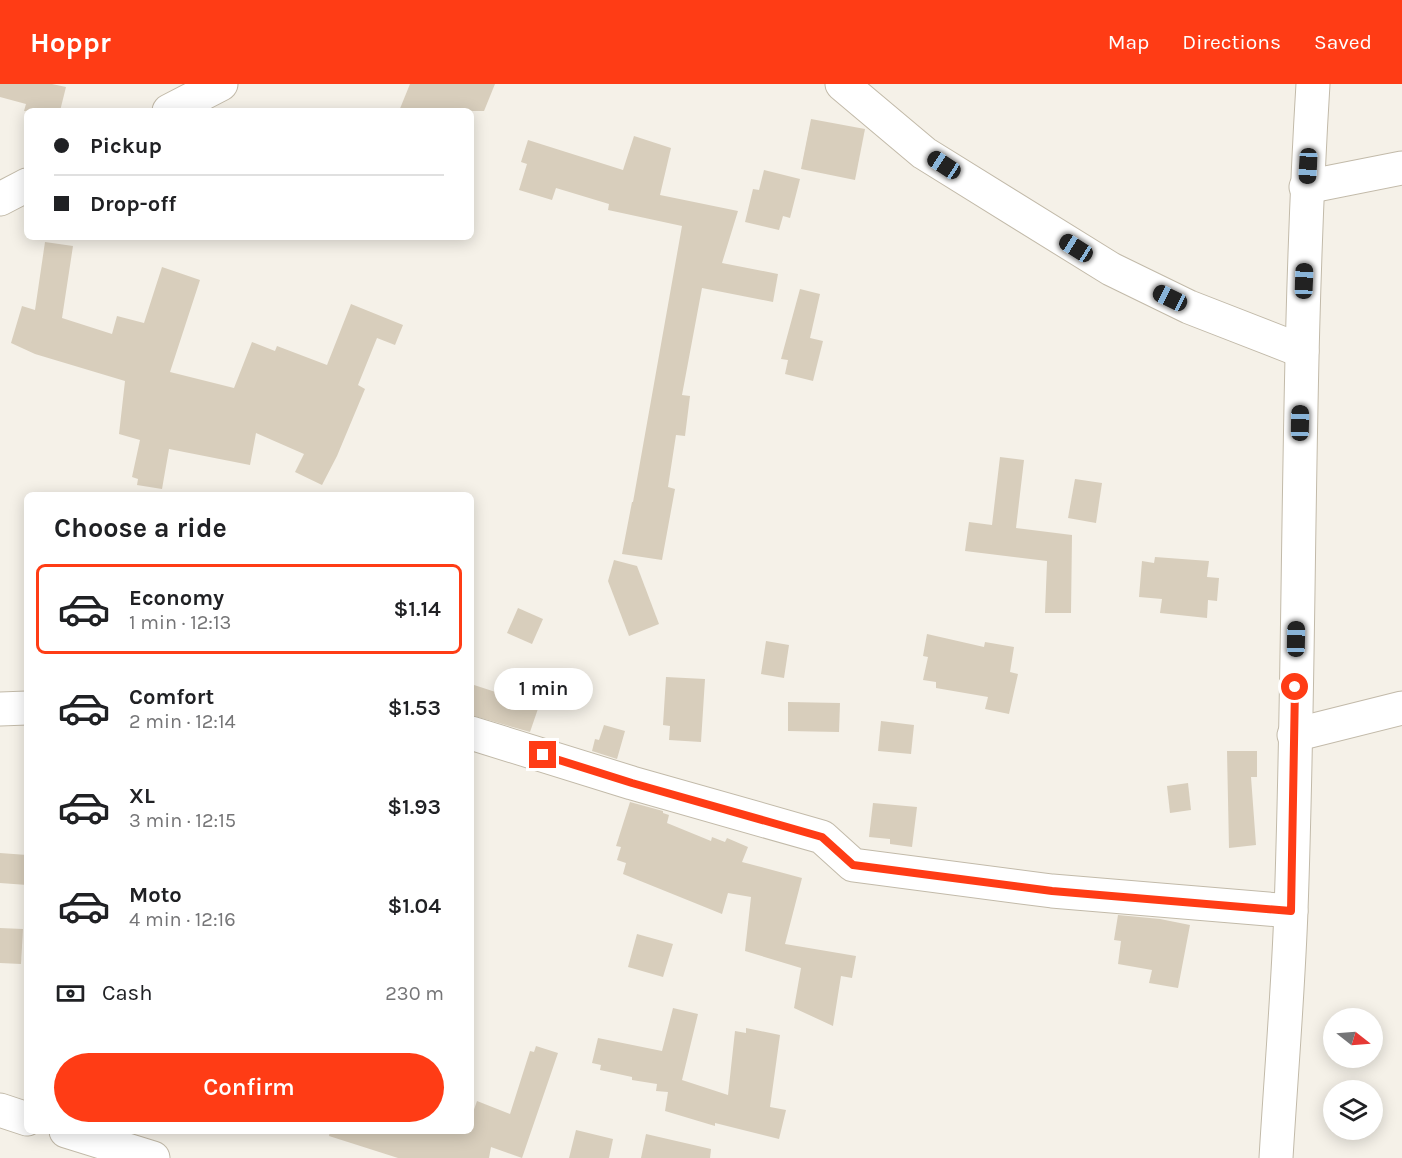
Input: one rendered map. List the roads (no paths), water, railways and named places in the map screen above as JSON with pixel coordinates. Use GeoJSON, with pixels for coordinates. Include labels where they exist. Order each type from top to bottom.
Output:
{"type":"FeatureCollection","features":[{"type":"Feature","properties":{"kind":"street"},"geometry":{"type":"LineString","coordinates":[[175,108],[221,84]]}},
{"type":"Feature","properties":{"kind":"street"},"geometry":{"type":"LineString","coordinates":[[842,84],[924,153],[1111,269],[1189,307],[1302,351]]}},
{"type":"Feature","properties":{"kind":"street"},"geometry":{"type":"LineString","coordinates":[[1276,1158],[1291,911],[1306,187],[1313,84]]}},
{"type":"Feature","properties":{"kind":"street"},"geometry":{"type":"LineString","coordinates":[[1306,187],[1402,168]]}},
{"type":"Feature","properties":{"kind":"street"},"geometry":{"type":"LineString","coordinates":[[0,199],[24,187]]}},
{"type":"Feature","properties":{"kind":"street"},"geometry":{"type":"LineString","coordinates":[[0,709],[24,708]]}},
{"type":"Feature","properties":{"kind":"street"},"geometry":{"type":"LineString","coordinates":[[1294,735],[1402,708]]}},
{"type":"Feature","properties":{"kind":"street"},"geometry":{"type":"LineString","coordinates":[[474,734],[632,783],[822,837],[853,865],[1052,891],[1291,911]]}},
{"type":"Feature","properties":{"kind":"street"},"geometry":{"type":"LineString","coordinates":[[0,1110],[24,1118]]}},
{"type":"Feature","properties":{"kind":"street"},"geometry":{"type":"LineString","coordinates":[[76,1134],[153,1158]]}}]}
